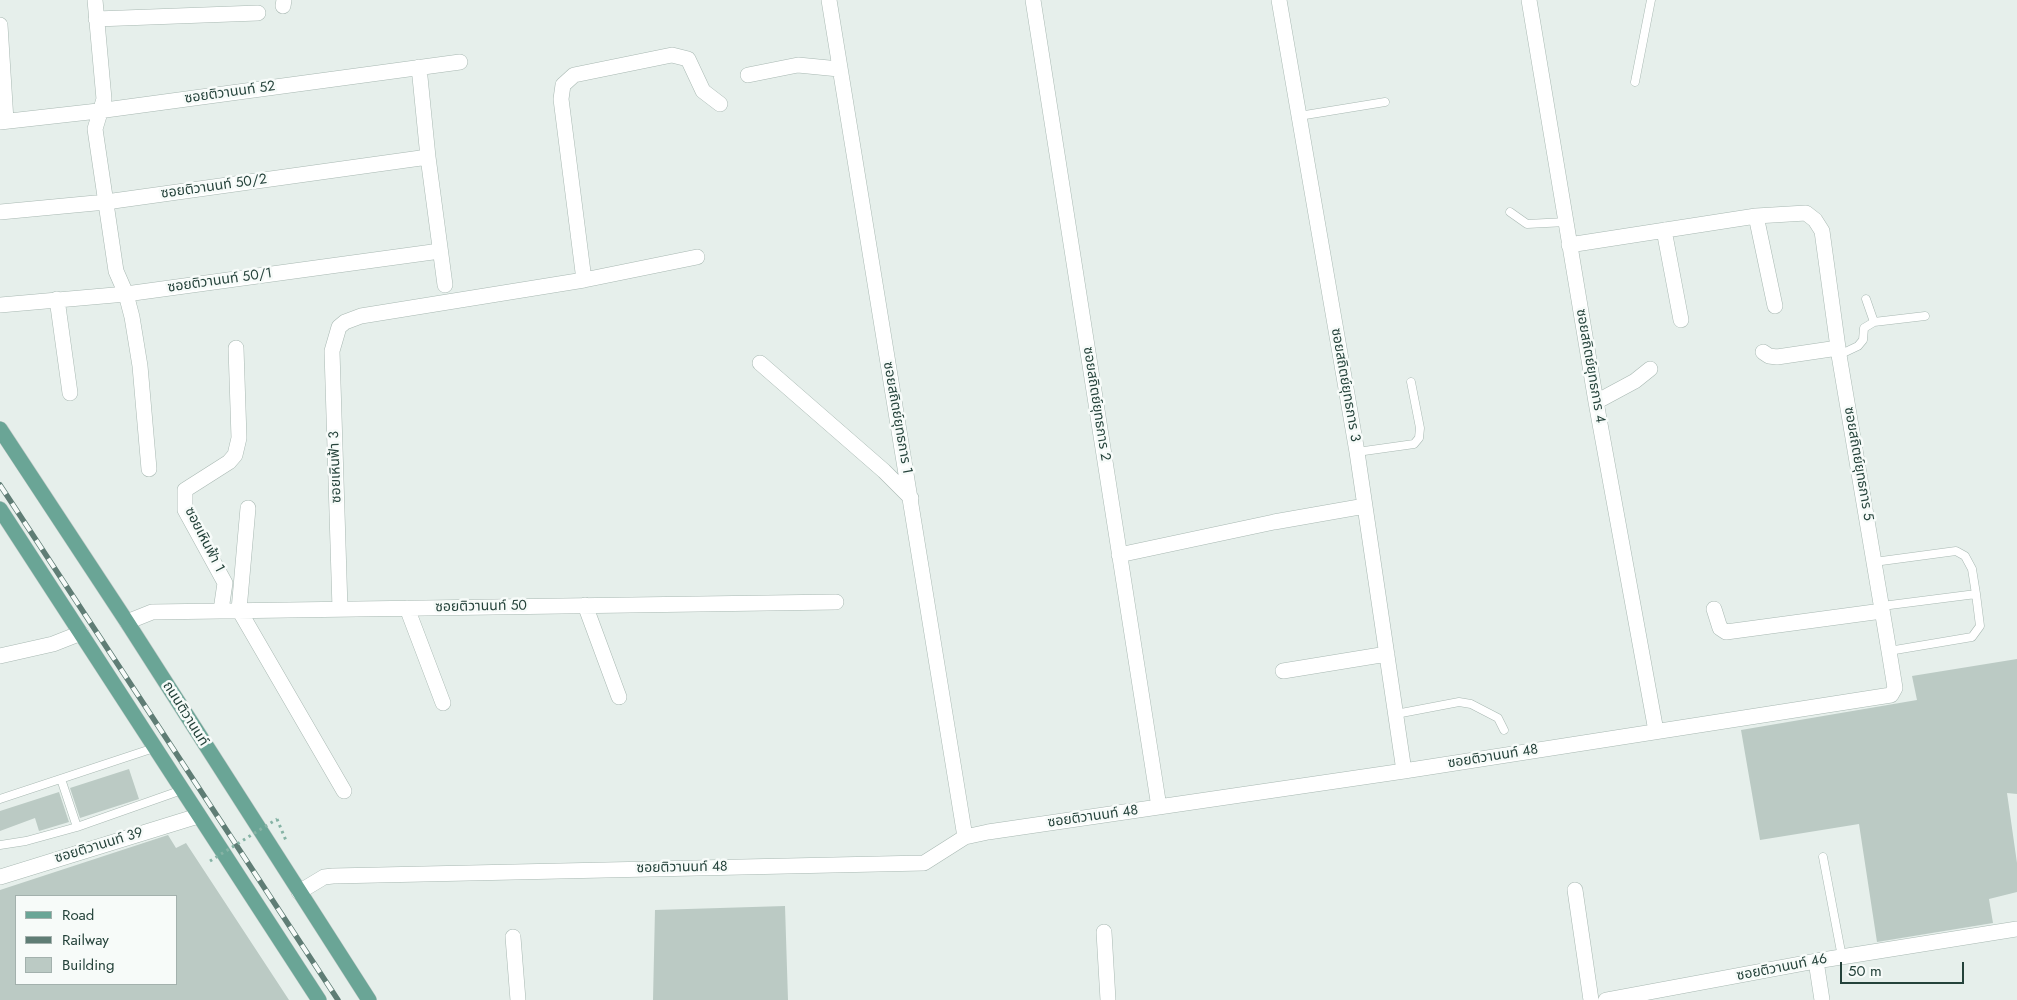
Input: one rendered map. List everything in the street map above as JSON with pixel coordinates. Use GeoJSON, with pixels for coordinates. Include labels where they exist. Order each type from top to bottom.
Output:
{"type":"FeatureCollection","features":[{"type":"Feature","properties":{"kind":"main road","name":"ถนนติวานนท์"},"geometry":{"type":"LineString","coordinates":[[0,430],[127,622],[369,1000]]}},
{"type":"Feature","properties":{"kind":"main road"},"geometry":{"type":"LineString","coordinates":[[0,510],[319,1000]]}},
{"type":"Feature","properties":{"kind":"street"},"geometry":{"type":"LineString","coordinates":[[95,0],[104,99],[98,111],[95,130],[116,271],[126,294],[140,366],[149,469]]}},
{"type":"Feature","properties":{"kind":"street","name":"ซอยสถิตย์ยุทธการ 1"},"geometry":{"type":"LineString","coordinates":[[829,0],[965,837]]}},
{"type":"Feature","properties":{"kind":"street","name":"ซอยสถิตย์ยุทธการ 2"},"geometry":{"type":"LineString","coordinates":[[1033,0],[1159,807]]}},
{"type":"Feature","properties":{"kind":"street","name":"ซอยสถิตย์ยุทธการ 3"},"geometry":{"type":"LineString","coordinates":[[1279,0],[1357,452],[1404,771]]}},
{"type":"Feature","properties":{"kind":"street","name":"ซอยสถิตย์ยุทธการ 4"},"geometry":{"type":"LineString","coordinates":[[1529,0],[1596,402],[1656,731]]}},
{"type":"Feature","properties":{"kind":"street"},"geometry":{"type":"LineString","coordinates":[[96,19],[258,13]]}},
{"type":"Feature","properties":{"kind":"street"},"geometry":{"type":"LineString","coordinates":[[0,24],[3,122]]}},
{"type":"Feature","properties":{"kind":"street"},"geometry":{"type":"LineString","coordinates":[[697,257],[584,280],[561,98],[563,85],[574,75],[672,55],[688,60],[703,91],[720,104]]}},
{"type":"Feature","properties":{"kind":"street","name":"ซอยติวานนท์ 52"},"geometry":{"type":"LineString","coordinates":[[3,122],[460,62]]}},
{"type":"Feature","properties":{"kind":"street"},"geometry":{"type":"LineString","coordinates":[[748,75],[798,64],[839,69]]}},
{"type":"Feature","properties":{"kind":"street"},"geometry":{"type":"LineString","coordinates":[[420,67],[428,157],[445,285]]}},
{"type":"Feature","properties":{"kind":"street","name":"ซอยติวานนท์ 50/2"},"geometry":{"type":"LineString","coordinates":[[0,212],[106,202],[428,157]]}},
{"type":"Feature","properties":{"kind":"street","name":"ซอยสถิตย์ยุทธการ 5"},"geometry":{"type":"LineString","coordinates":[[1756,216],[1806,213],[1816,220],[1822,231],[1839,352],[1895,688],[1891,695]]}},
{"type":"Feature","properties":{"kind":"street"},"geometry":{"type":"LineString","coordinates":[[1569,245],[1756,216],[1775,306]]}},
{"type":"Feature","properties":{"kind":"street"},"geometry":{"type":"LineString","coordinates":[[1664,230],[1681,320]]}},
{"type":"Feature","properties":{"kind":"street","name":"ซอยติวานนท์ 50/1"},"geometry":{"type":"LineString","coordinates":[[0,305],[126,294],[440,251]]}},
{"type":"Feature","properties":{"kind":"street","name":"ซอยเหินฟ้า 3"},"geometry":{"type":"LineString","coordinates":[[340,609],[332,351],[339,327],[345,322],[361,316],[584,280]]}},
{"type":"Feature","properties":{"kind":"street"},"geometry":{"type":"LineString","coordinates":[[57,299],[70,393]]}},
{"type":"Feature","properties":{"kind":"street","name":"ซอยเหินฟ้า 1"},"geometry":{"type":"LineString","coordinates":[[220,610],[225,583],[186,510],[184,500],[185,490],[229,462],[235,455],[239,438],[236,348]]}},
{"type":"Feature","properties":{"kind":"street"},"geometry":{"type":"LineString","coordinates":[[1763,352],[1769,356],[1777,357],[1839,352]]}},
{"type":"Feature","properties":{"kind":"street"},"geometry":{"type":"LineString","coordinates":[[760,363],[884,471],[911,498]]}},
{"type":"Feature","properties":{"kind":"street"},"geometry":{"type":"LineString","coordinates":[[1596,402],[1635,381],[1650,369]]}},
{"type":"Feature","properties":{"kind":"street"},"geometry":{"type":"LineString","coordinates":[[1119,555],[1274,522],[1365,506]]}},
{"type":"Feature","properties":{"kind":"street"},"geometry":{"type":"LineString","coordinates":[[248,508],[239,610],[344,791]]}},
{"type":"Feature","properties":{"kind":"street","name":"ซอยติวานนท์ 50"},"geometry":{"type":"LineString","coordinates":[[127,622],[152,612],[220,610],[836,602]]}},
{"type":"Feature","properties":{"kind":"street"},"geometry":{"type":"LineString","coordinates":[[585,605],[619,698]]}},
{"type":"Feature","properties":{"kind":"street"},"geometry":{"type":"LineString","coordinates":[[407,608],[443,703]]}},
{"type":"Feature","properties":{"kind":"street"},"geometry":{"type":"LineString","coordinates":[[1714,609],[1720,628],[1726,632],[1882,609]]}},
{"type":"Feature","properties":{"kind":"street"},"geometry":{"type":"LineString","coordinates":[[0,656],[53,644],[81,632]]}},
{"type":"Feature","properties":{"kind":"street"},"geometry":{"type":"LineString","coordinates":[[1283,671],[1387,654]]}},
{"type":"Feature","properties":{"kind":"street","name":"ซอยติวานนท์ 48"},"geometry":{"type":"LineString","coordinates":[[299,892],[324,878],[333,876],[924,864],[965,837],[1891,695]]}},
{"type":"Feature","properties":{"kind":"street","name":"ซอยติวานนท์ 39"},"geometry":{"type":"LineString","coordinates":[[0,877],[198,816]]}},
{"type":"Feature","properties":{"kind":"street"},"geometry":{"type":"LineString","coordinates":[[1575,890],[1592,1000]]}},
{"type":"Feature","properties":{"kind":"street","name":"ซอยติวานนท์ 46"},"geometry":{"type":"LineString","coordinates":[[1606,1000],[1816,961],[2017,929]]}},
{"type":"Feature","properties":{"kind":"street"},"geometry":{"type":"LineString","coordinates":[[1104,932],[1108,1000]]}},
{"type":"Feature","properties":{"kind":"street"},"geometry":{"type":"LineString","coordinates":[[513,937],[518,1000]]}},
{"type":"Feature","properties":{"kind":"street"},"geometry":{"type":"LineString","coordinates":[[1816,961],[1822,1000]]}},
{"type":"Feature","properties":{"kind":"lane"},"geometry":{"type":"LineString","coordinates":[[1635,82],[1651,0]]}},
{"type":"Feature","properties":{"kind":"lane"},"geometry":{"type":"LineString","coordinates":[[1300,116],[1385,102]]}},
{"type":"Feature","properties":{"kind":"lane"},"geometry":{"type":"LineString","coordinates":[[1510,212],[1528,224],[1566,222]]}},
{"type":"Feature","properties":{"kind":"lane"},"geometry":{"type":"LineString","coordinates":[[1866,299],[1874,322]]}},
{"type":"Feature","properties":{"kind":"lane"},"geometry":{"type":"LineString","coordinates":[[1839,352],[1858,346],[1863,340],[1864,328],[1874,322],[1925,316]]}},
{"type":"Feature","properties":{"kind":"lane"},"geometry":{"type":"LineString","coordinates":[[1357,452],[1414,444],[1419,438],[1420,428],[1411,382]]}},
{"type":"Feature","properties":{"kind":"lane"},"geometry":{"type":"LineString","coordinates":[[1874,562],[1956,551],[1965,556],[1972,569],[1980,626],[1972,637],[1889,652]]}},
{"type":"Feature","properties":{"kind":"lane"},"geometry":{"type":"LineString","coordinates":[[1882,609],[1976,594]]}},
{"type":"Feature","properties":{"kind":"lane"},"geometry":{"type":"LineString","coordinates":[[1396,714],[1459,702],[1498,718],[1504,730]]}},
{"type":"Feature","properties":{"kind":"lane"},"geometry":{"type":"LineString","coordinates":[[0,799],[154,748]]}},
{"type":"Feature","properties":{"kind":"lane"},"geometry":{"type":"LineString","coordinates":[[62,779],[77,827]]}},
{"type":"Feature","properties":{"kind":"lane"},"geometry":{"type":"LineString","coordinates":[[0,845],[26,841],[77,827],[182,790]]}},
{"type":"Feature","properties":{"kind":"lane"},"geometry":{"type":"LineString","coordinates":[[1823,857],[1842,957]]}},
{"type":"Feature","properties":{"kind":"path"},"geometry":{"type":"LineString","coordinates":[[210,861],[277,819]]}},
{"type":"Feature","properties":{"kind":"building"},"geometry":{"type":"Polygon","coordinates":[[[2017,659],[2017,794],[2007,793],[2017,863],[2017,892],[1989,899],[1993,923],[1877,942],[1859,824],[1760,840],[1741,730],[1917,700],[1912,676],[2017,659]]]}},
{"type":"Feature","properties":{"kind":"building"},"geometry":{"type":"Polygon","coordinates":[[[129,769],[139,799],[80,818],[70,788],[129,769]]]}},
{"type":"Feature","properties":{"kind":"building"},"geometry":{"type":"Polygon","coordinates":[[[59,792],[69,822],[39,831],[35,818],[0,831],[0,811],[59,792]]]}},
{"type":"Feature","properties":{"kind":"building"},"geometry":{"type":"Polygon","coordinates":[[[168,835],[176,848],[186,843],[289,1000],[0,1000],[0,890],[168,835]]]}},
{"type":"Feature","properties":{"kind":"building"},"geometry":{"type":"Polygon","coordinates":[[[785,906],[788,1000],[653,1000],[655,910],[785,906]]]}},
{"type":"Feature","properties":{"kind":"railway"},"geometry":{"type":"LineString","coordinates":[[0,485],[338,1000]]}}]}
